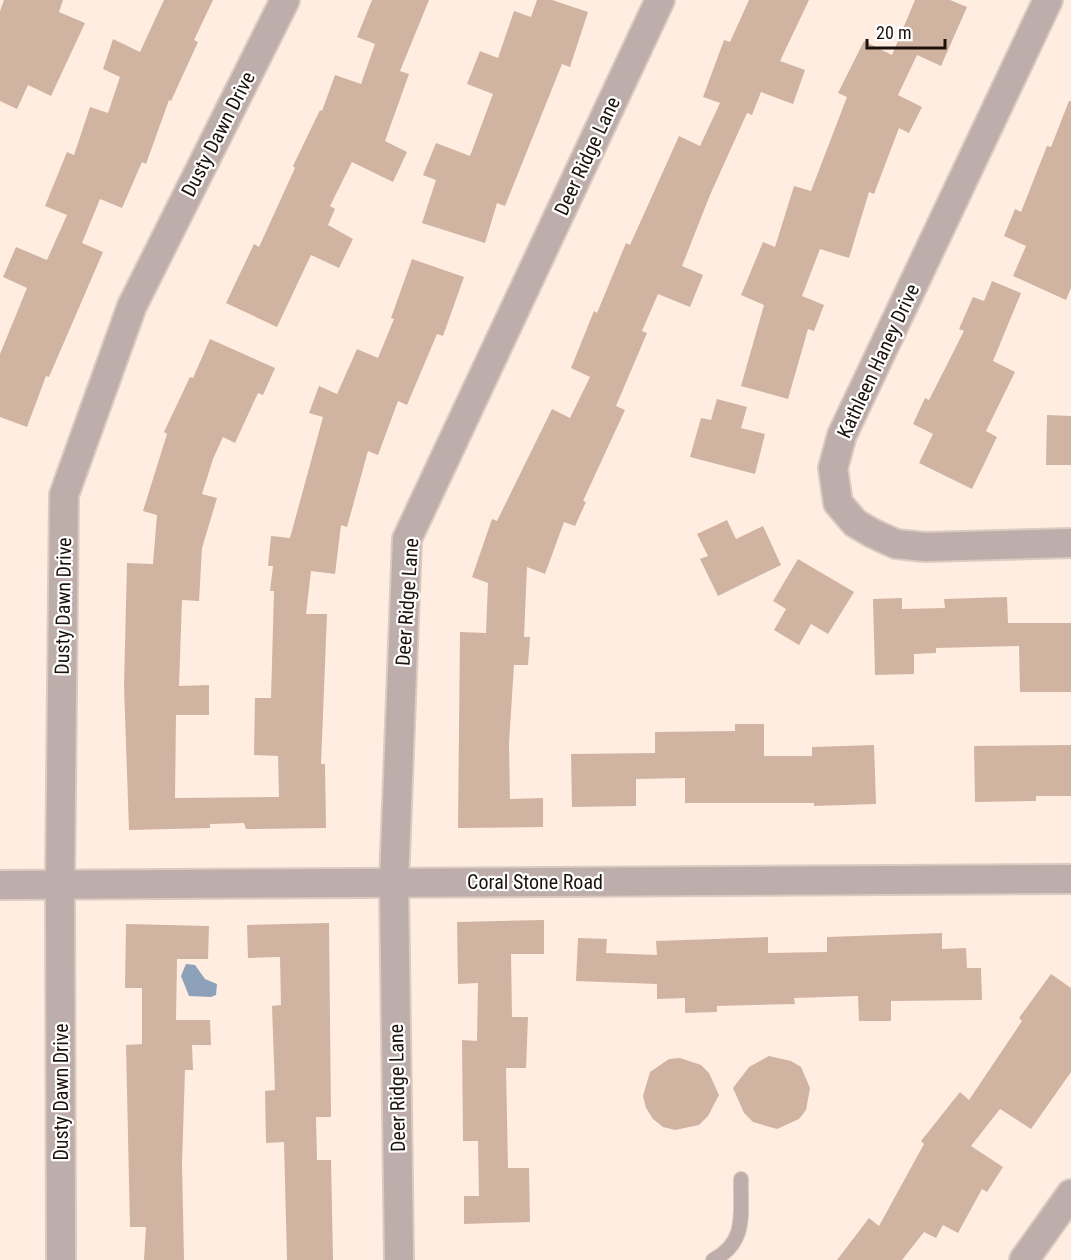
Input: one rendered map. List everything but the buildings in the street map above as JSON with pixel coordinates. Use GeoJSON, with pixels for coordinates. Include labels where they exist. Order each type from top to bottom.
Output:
{"type":"FeatureCollection","features":[{"type":"Feature","properties":{"kind":"street","name":"Dusty Dawn Drive"},"geometry":{"type":"LineString","coordinates":[[61,1260],[60,884],[64,495],[132,306],[285,0]]}},
{"type":"Feature","properties":{"kind":"street","name":"Deer Ridge Lane"},"geometry":{"type":"LineString","coordinates":[[399,1260],[394,883],[407,539],[660,0]]}},
{"type":"Feature","properties":{"kind":"street","name":"Kathleen Haney Drive"},"geometry":{"type":"LineString","coordinates":[[1048,0],[842,435],[833,468],[838,503],[855,523],[896,544],[925,547],[1071,543]]}},
{"type":"Feature","properties":{"kind":"street","name":"Coral Stone Road"},"geometry":{"type":"LineString","coordinates":[[0,885],[1071,879]]}},
{"type":"Feature","properties":{"kind":"street"},"geometry":{"type":"LineString","coordinates":[[1024,1260],[1071,1194]]}},
{"type":"Feature","properties":{"kind":"lane"},"geometry":{"type":"LineString","coordinates":[[713,1260],[729,1252],[739,1233],[741,1179]]}},
{"type":"Feature","properties":{"kind":"water"},"geometry":{"type":"Polygon","coordinates":[[[186,964],[195,965],[205,979],[217,984],[216,995],[211,997],[189,996],[181,976],[186,964]]]}}]}
